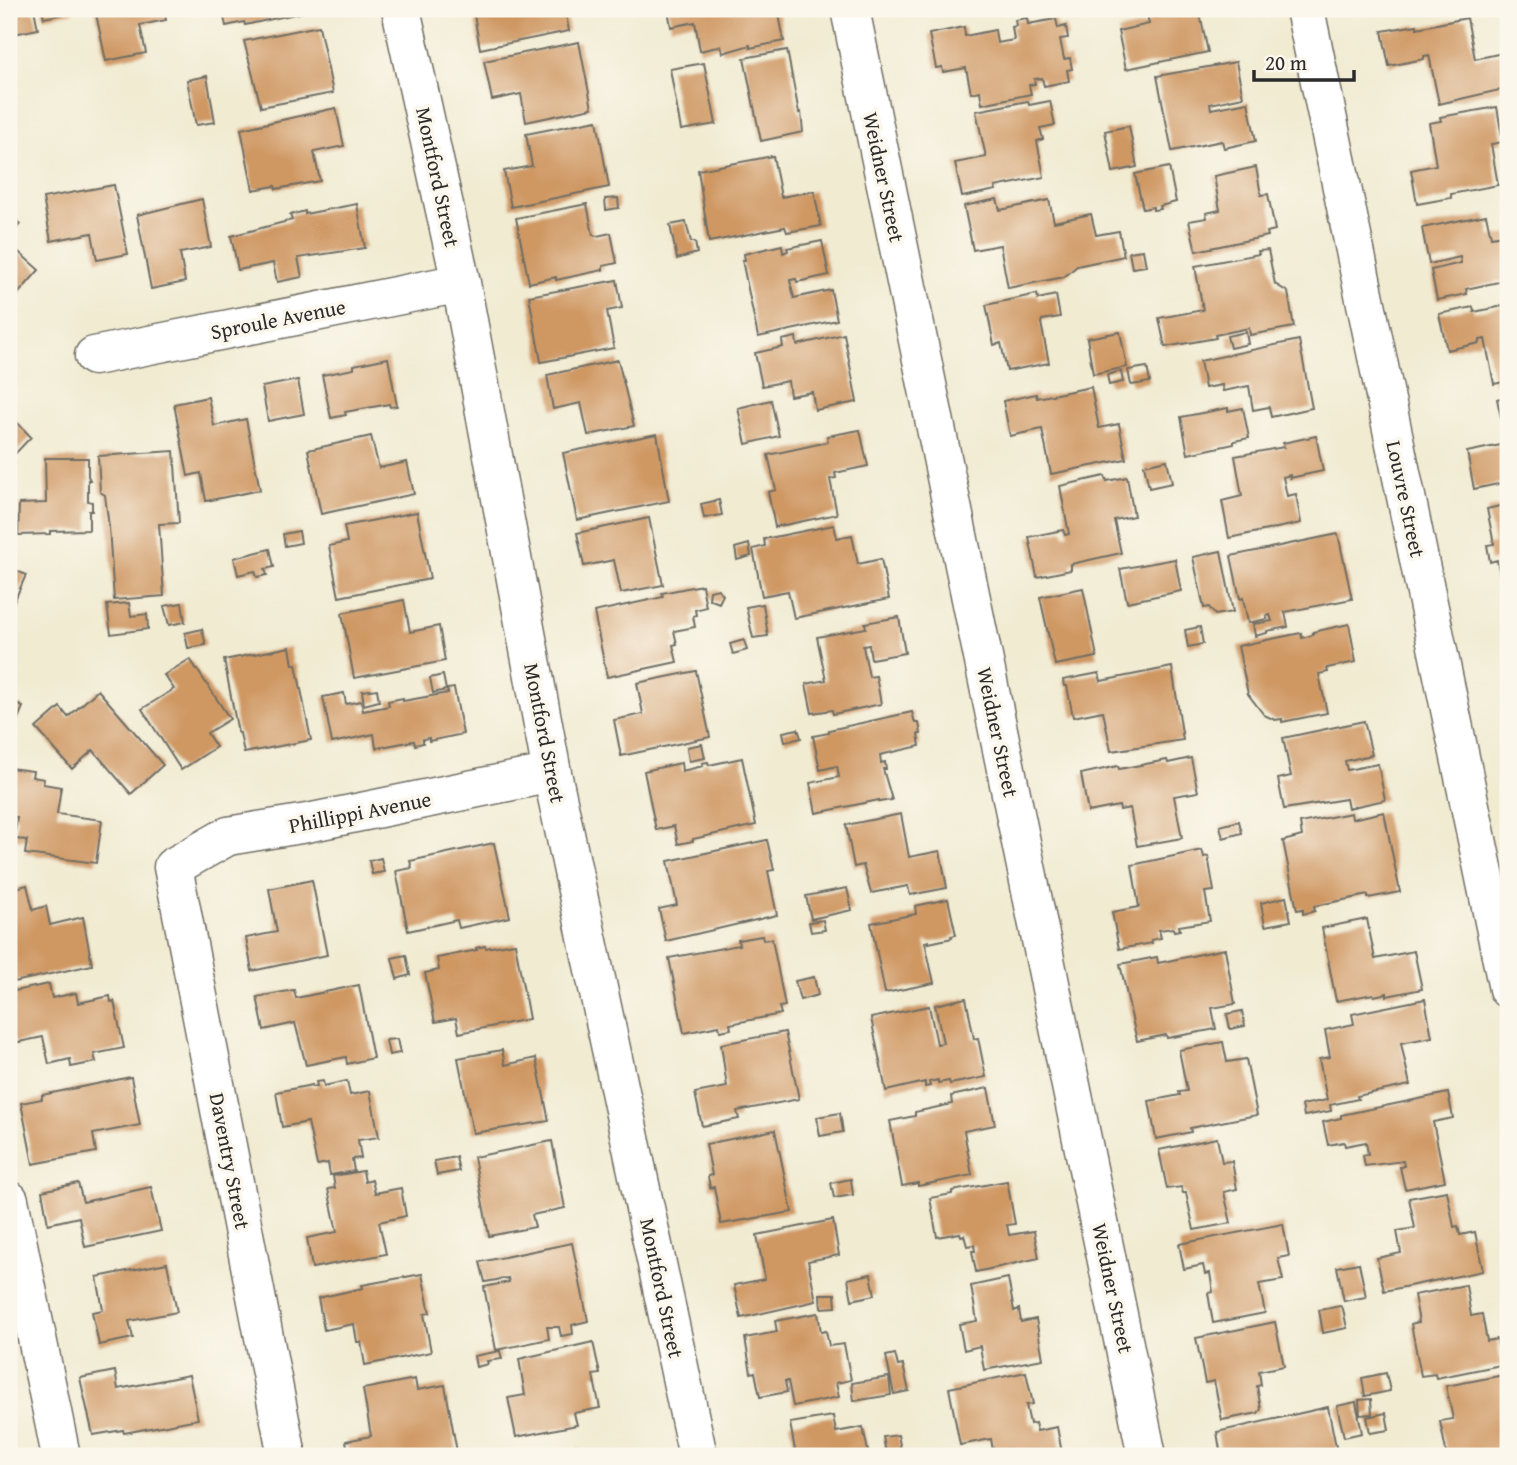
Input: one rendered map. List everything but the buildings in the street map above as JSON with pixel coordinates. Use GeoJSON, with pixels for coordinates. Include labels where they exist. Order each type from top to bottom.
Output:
{"type":"FeatureCollection","features":[{"type":"Feature","properties":{"kind":"street","name":"Montford Street"},"geometry":{"type":"LineString","coordinates":[[401,9],[461,283],[552,773],[698,1456]]}},
{"type":"Feature","properties":{"kind":"street","name":"Weidner Street"},"geometry":{"type":"LineString","coordinates":[[850,9],[1147,1456]]}},
{"type":"Feature","properties":{"kind":"street","name":"Louvre Street"},"geometry":{"type":"LineString","coordinates":[[1305,9],[1508,989]]}},
{"type":"Feature","properties":{"kind":"street","name":"Sproule Avenue"},"geometry":{"type":"LineString","coordinates":[[94,356],[461,283]]}},
{"type":"Feature","properties":{"kind":"street","name":"Phillippi Avenue"},"geometry":{"type":"LineString","coordinates":[[173,867],[228,836],[307,823],[552,773]]}},
{"type":"Feature","properties":{"kind":"street","name":"Daventry Street"},"geometry":{"type":"LineString","coordinates":[[173,867],[288,1456]]}},
{"type":"Feature","properties":{"kind":"street"},"geometry":{"type":"LineString","coordinates":[[9,1200],[61,1456]]}}]}
